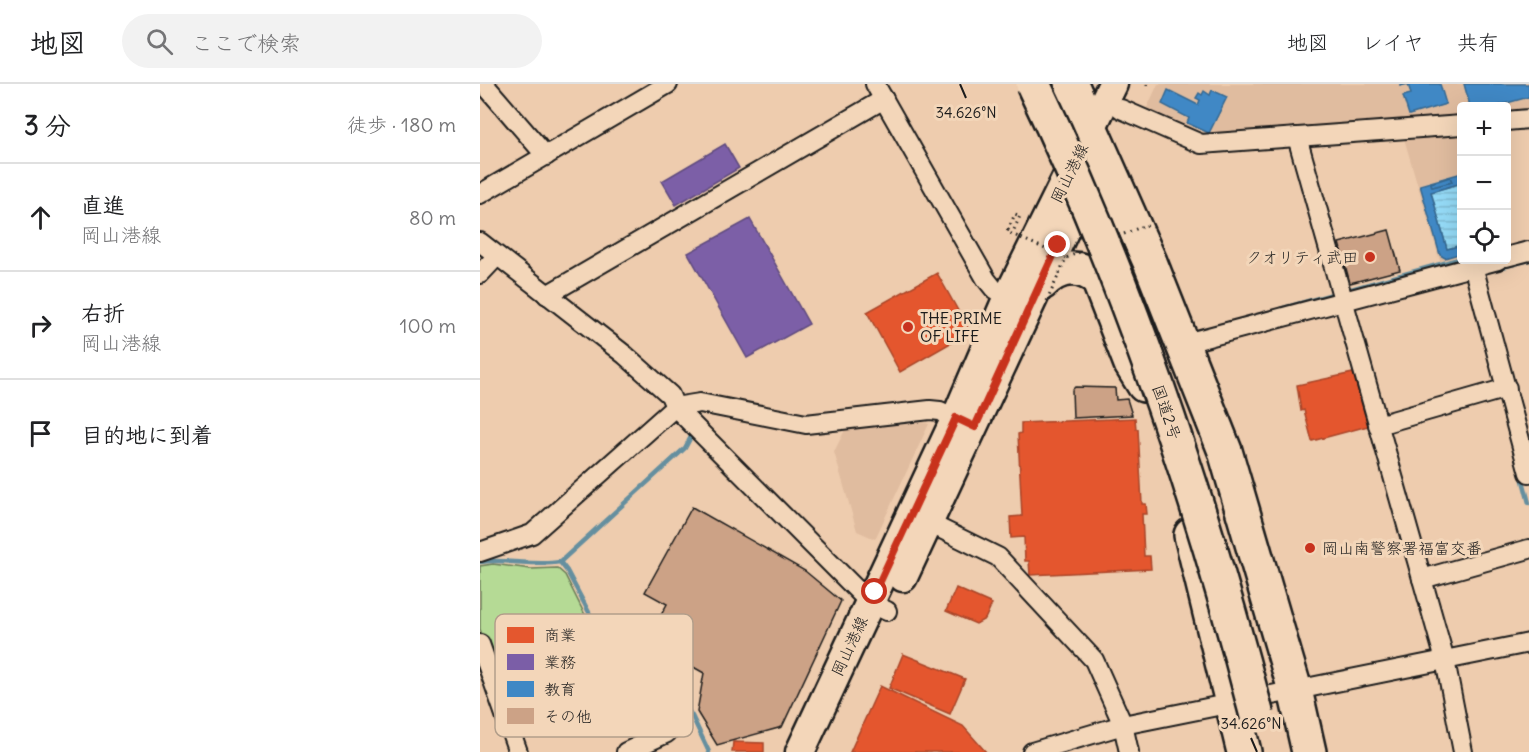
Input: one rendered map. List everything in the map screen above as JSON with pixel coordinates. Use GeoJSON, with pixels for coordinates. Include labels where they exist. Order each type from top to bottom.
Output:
{"type":"FeatureCollection","features":[{"type":"Feature","properties":{"kind":"highway"},"geometry":{"type":"LineString","coordinates":[[1022,84],[1150,262],[1225,451],[1265,706],[1244,752]]}},
{"type":"Feature","properties":{"kind":"highway","name":"国道2号"},"geometry":{"type":"LineString","coordinates":[[1034,84],[1104,242],[1152,366],[1265,706],[1286,752]]}},
{"type":"Feature","properties":{"kind":"highway"},"geometry":{"type":"LineString","coordinates":[[1046,84],[1083,167]]}},
{"type":"Feature","properties":{"kind":"highway","name":"国道2号"},"geometry":{"type":"LineString","coordinates":[[1056,84],[1121,232],[1172,362],[1229,535],[1265,706],[1265,752]]}},
{"type":"Feature","properties":{"kind":"highway"},"geometry":{"type":"LineString","coordinates":[[1071,84],[1083,167],[1104,271],[1144,385],[1188,525],[1265,706],[1309,752]]}},
{"type":"Feature","properties":{"kind":"highway"},"geometry":{"type":"LineString","coordinates":[[1032,298],[1050,275],[1068,268],[1088,271],[1098,279],[1131,364],[1144,385]]}},
{"type":"Feature","properties":{"kind":"main road","name":"岡山港線"},"geometry":{"type":"LineString","coordinates":[[800,752],[878,607],[965,422],[1032,298],[1083,167],[1122,92]]}},
{"type":"Feature","properties":{"kind":"main road","name":"岡山港線"},"geometry":{"type":"LineString","coordinates":[[1032,298],[1083,167]]}},
{"type":"Feature","properties":{"kind":"main road","name":"岡山港線"},"geometry":{"type":"LineString","coordinates":[[821,752],[878,607],[929,524],[965,422]]}},
{"type":"Feature","properties":{"kind":"street"},"geometry":{"type":"LineString","coordinates":[[484,84],[546,156]]}},
{"type":"Feature","properties":{"kind":"street"},"geometry":{"type":"LineString","coordinates":[[480,194],[546,156],[642,90],[668,84]]}},
{"type":"Feature","properties":{"kind":"street"},"geometry":{"type":"LineString","coordinates":[[547,295],[879,92],[986,279],[994,289],[1032,298]]}},
{"type":"Feature","properties":{"kind":"street"},"geometry":{"type":"LineString","coordinates":[[1122,92],[1201,144],[1457,125]]}},
{"type":"Feature","properties":{"kind":"street"},"geometry":{"type":"LineString","coordinates":[[1511,121],[1529,119]]}},
{"type":"Feature","properties":{"kind":"street"},"geometry":{"type":"LineString","coordinates":[[1297,137],[1445,660],[1463,752]]}},
{"type":"Feature","properties":{"kind":"street"},"geometry":{"type":"LineString","coordinates":[[480,242],[625,355],[670,395],[675,407],[878,607]]}},
{"type":"Feature","properties":{"kind":"street"},"geometry":{"type":"LineString","coordinates":[[480,274],[497,256]]}},
{"type":"Feature","properties":{"kind":"street"},"geometry":{"type":"LineString","coordinates":[[1182,344],[1340,295],[1471,270],[1487,264]]}},
{"type":"Feature","properties":{"kind":"street"},"geometry":{"type":"LineString","coordinates":[[1471,270],[1501,390],[1529,473]]}},
{"type":"Feature","properties":{"kind":"street"},"geometry":{"type":"LineString","coordinates":[[1378,424],[1501,390]]}},
{"type":"Feature","properties":{"kind":"street"},"geometry":{"type":"LineString","coordinates":[[480,552],[532,534],[675,407],[700,403],[806,423],[930,410],[965,422]]}},
{"type":"Feature","properties":{"kind":"street"},"geometry":{"type":"LineString","coordinates":[[929,524],[998,557],[1094,660],[1123,725],[1129,752]]}},
{"type":"Feature","properties":{"kind":"street"},"geometry":{"type":"LineString","coordinates":[[1422,579],[1529,549]]}},
{"type":"Feature","properties":{"kind":"street"},"geometry":{"type":"LineString","coordinates":[[1032,752],[1123,725],[1265,706],[1445,660],[1529,643]]}},
{"type":"Feature","properties":{"kind":"street"},"geometry":{"type":"LineString","coordinates":[[480,644],[495,687]]}},
{"type":"Feature","properties":{"kind":"street"},"geometry":{"type":"LineString","coordinates":[[513,737],[518,752]]}},
{"type":"Feature","properties":{"kind":"street"},"geometry":{"type":"LineString","coordinates":[[626,752],[658,737]]}},
{"type":"Feature","properties":{"kind":"path"},"geometry":{"type":"LineString","coordinates":[[1013,232],[1020,216],[1015,214],[1007,232],[1066,258],[1032,298]]}},
{"type":"Feature","properties":{"kind":"shaded area"},"geometry":{"type":"Polygon","coordinates":[[[1158,84],[1529,84],[1529,111],[1511,113],[1511,102],[1457,102],[1457,117],[1200,137],[1146,110],[1158,84]]]}},
{"type":"Feature","properties":{"kind":"shaded area"},"geometry":{"type":"Polygon","coordinates":[[[1457,131],[1457,256],[1440,261],[1403,135],[1457,131]]]}},
{"type":"Feature","properties":{"kind":"shaded area"},"geometry":{"type":"Polygon","coordinates":[[[910,417],[929,424],[875,539],[857,531],[834,452],[847,426],[910,417]]]}},
{"type":"Feature","properties":{"kind":"green space"},"geometry":{"type":"Polygon","coordinates":[[[493,564],[531,569],[557,568],[565,575],[584,614],[495,614],[495,665],[493,666],[480,629],[480,566],[493,564]]]}},
{"type":"Feature","properties":{"kind":"water"},"geometry":{"type":"Polygon","coordinates":[[[1457,184],[1457,246],[1447,249],[1431,192],[1457,184]]]}},
{"type":"Feature","properties":{"kind":"building: 商業"},"geometry":{"type":"Polygon","coordinates":[[[937,273],[970,332],[900,372],[867,312],[937,273]]]}},
{"type":"Feature","properties":{"kind":"building: 商業"},"geometry":{"type":"Polygon","coordinates":[[[1353,373],[1368,426],[1312,441],[1304,410],[1301,411],[1297,385],[1353,373]]]}},
{"type":"Feature","properties":{"kind":"building: 商業"},"geometry":{"type":"Polygon","coordinates":[[[1135,418],[1136,429],[1138,429],[1142,504],[1146,504],[1147,514],[1142,514],[1144,556],[1150,556],[1151,569],[1030,575],[1029,561],[1025,561],[1024,537],[1011,538],[1010,517],[1022,516],[1018,434],[1021,433],[1021,423],[1135,418]]]}},
{"type":"Feature","properties":{"kind":"building: 商業"},"geometry":{"type":"Polygon","coordinates":[[[956,588],[992,604],[985,619],[976,624],[946,611],[956,588]]]}},
{"type":"Feature","properties":{"kind":"building: 商業"},"geometry":{"type":"Polygon","coordinates":[[[903,654],[965,679],[950,714],[889,688],[903,654]]]}},
{"type":"Feature","properties":{"kind":"building: 商業"},"geometry":{"type":"Polygon","coordinates":[[[880,686],[963,726],[986,752],[850,752],[880,686]]]}},
{"type":"Feature","properties":{"kind":"building: 商業"},"geometry":{"type":"Polygon","coordinates":[[[733,742],[764,743],[764,752],[732,752],[733,742]]]}},
{"type":"Feature","properties":{"kind":"building: 業務"},"geometry":{"type":"Polygon","coordinates":[[[725,144],[739,168],[676,205],[662,181],[725,144]]]}},
{"type":"Feature","properties":{"kind":"building: 業務"},"geometry":{"type":"Polygon","coordinates":[[[750,219],[809,324],[747,358],[688,253],[750,219]]]}},
{"type":"Feature","properties":{"kind":"building: 教育"},"geometry":{"type":"Polygon","coordinates":[[[1408,84],[1440,84],[1446,104],[1409,115],[1403,96],[1411,94],[1408,84]]]}},
{"type":"Feature","properties":{"kind":"building: 教育"},"geometry":{"type":"Polygon","coordinates":[[[1464,84],[1529,84],[1529,97],[1511,102],[1469,102],[1464,84]]]}},
{"type":"Feature","properties":{"kind":"building: 教育"},"geometry":{"type":"Polygon","coordinates":[[[1168,90],[1198,105],[1200,100],[1196,98],[1204,91],[1210,95],[1212,90],[1227,97],[1209,133],[1187,123],[1189,118],[1162,104],[1168,90]]]}},
{"type":"Feature","properties":{"kind":"building: 教育"},"geometry":{"type":"Polygon","coordinates":[[[1457,174],[1457,184],[1431,192],[1447,249],[1457,246],[1457,254],[1445,258],[1440,255],[1420,185],[1457,174]],[[1450,177],[1431,183],[1432,187],[1452,182],[1450,177]]]}},
{"type":"Feature","properties":{"kind":"building: 教育"},"geometry":{"type":"Polygon","coordinates":[[[1450,177],[1452,182],[1432,187],[1431,183],[1450,177]]]}},
{"type":"Feature","properties":{"kind":"building: その他","name":"クオリティ武田"},"geometry":{"type":"Polygon","coordinates":[[[1389,230],[1400,270],[1350,283],[1339,243],[1389,230]]]}},
{"type":"Feature","properties":{"kind":"building: その他"},"geometry":{"type":"Polygon","coordinates":[[[1075,387],[1115,388],[1116,400],[1127,399],[1132,415],[1073,418],[1072,390],[1075,387]]]}},
{"type":"Feature","properties":{"kind":"building: その他"},"geometry":{"type":"Polygon","coordinates":[[[692,507],[805,571],[841,601],[782,727],[717,745],[697,712],[704,673],[693,667],[693,614],[662,614],[667,604],[645,592],[692,507]]]}},
{"type":"Feature","properties":{"kind":"waterway"},"geometry":{"type":"LineString","coordinates":[[1344,291],[1457,259]]}},
{"type":"Feature","properties":{"kind":"waterway"},"geometry":{"type":"LineString","coordinates":[[1499,268],[1529,260]]}},
{"type":"Feature","properties":{"kind":"waterway"},"geometry":{"type":"LineString","coordinates":[[1280,309],[1336,293]]}},
{"type":"Feature","properties":{"kind":"waterway"},"geometry":{"type":"LineString","coordinates":[[480,562],[540,564],[560,562],[685,448],[693,433]]}},
{"type":"Feature","properties":{"kind":"waterway"},"geometry":{"type":"LineString","coordinates":[[1521,473],[1529,503]]}},
{"type":"Feature","properties":{"kind":"waterway"},"geometry":{"type":"LineString","coordinates":[[560,562],[590,614]]}},
{"type":"Feature","properties":{"kind":"waterway"},"geometry":{"type":"LineString","coordinates":[[693,718],[709,752]]}},
{"type":"Feature","properties":{"kind":"place","name":"クオリティ武田"},"geometry":{"type":"Point","coordinates":[1370,257]}},
{"type":"Feature","properties":{"kind":"place","name":"THE PRIME OF LIFE"},"geometry":{"type":"Point","coordinates":[908,327]}},
{"type":"Feature","properties":{"kind":"place","name":"岡山南警察署福富交番"},"geometry":{"type":"Point","coordinates":[1310,548]}},
{"type":"Feature","properties":{"kind":"route"},"geometry":{"type":"LineString","coordinates":[[875,592],[956,418],[975,427],[1058,245]]}}]}
